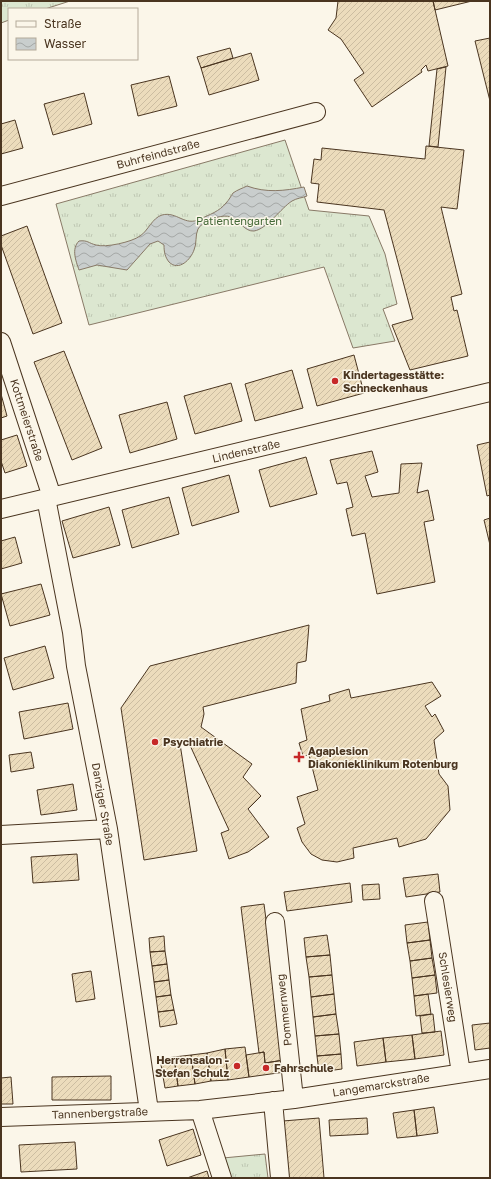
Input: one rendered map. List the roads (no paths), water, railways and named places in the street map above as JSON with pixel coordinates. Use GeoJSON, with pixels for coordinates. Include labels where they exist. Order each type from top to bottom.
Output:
{"type":"FeatureCollection","features":[{"type":"Feature","properties":{"kind":"street","name":"Buhrfeindstraße"},"geometry":{"type":"LineString","coordinates":[[1,196],[316,112]]}},
{"type":"Feature","properties":{"kind":"street","name":"Kottmeierstraße"},"geometry":{"type":"LineString","coordinates":[[1,342],[49,498]]}},
{"type":"Feature","properties":{"kind":"street","name":"Lindenstraße"},"geometry":{"type":"LineString","coordinates":[[1,509],[490,392]]}},
{"type":"Feature","properties":{"kind":"street","name":"Danziger Straße"},"geometry":{"type":"LineString","coordinates":[[49,498],[72,632],[76,666],[108,829],[149,1111]]}},
{"type":"Feature","properties":{"kind":"street"},"geometry":{"type":"LineString","coordinates":[[1,835],[108,829]]}},
{"type":"Feature","properties":{"kind":"street","name":"Schlesierweg"},"geometry":{"type":"LineString","coordinates":[[434,901],[461,1073]]}},
{"type":"Feature","properties":{"kind":"street","name":"Pommernweg"},"geometry":{"type":"LineString","coordinates":[[275,922],[294,1099]]}},
{"type":"Feature","properties":{"kind":"street","name":"Langemarckstraße"},"geometry":{"type":"LineString","coordinates":[[273,1101],[490,1069]]}},
{"type":"Feature","properties":{"kind":"street"},"geometry":{"type":"LineString","coordinates":[[273,1101],[280,1178]]}},
{"type":"Feature","properties":{"kind":"street","name":"Tannenbergstraße"},"geometry":{"type":"LineString","coordinates":[[1,1117],[200,1110],[273,1101]]}},
{"type":"Feature","properties":{"kind":"street"},"geometry":{"type":"LineString","coordinates":[[200,1110],[222,1178]]}},
{"type":"Feature","properties":{"kind":"water"},"geometry":{"type":"Polygon","coordinates":[[[247,186],[261,190],[275,191],[304,187],[307,196],[292,201],[264,226],[254,231],[248,230],[228,216],[217,217],[203,224],[197,231],[195,248],[192,254],[181,265],[173,265],[169,262],[165,254],[164,245],[158,241],[150,244],[127,270],[97,265],[79,270],[75,248],[79,241],[86,241],[100,246],[125,242],[140,236],[155,219],[167,214],[185,220],[195,221],[218,211],[224,206],[233,193],[247,186]]]}},
{"type":"Feature","properties":{"kind":"place","name":"Kindertagesstätte: Schneckenhaus"},"geometry":{"type":"Point","coordinates":[335,381]}},
{"type":"Feature","properties":{"kind":"place","name":"Psychiatrie"},"geometry":{"type":"Point","coordinates":[155,742]}},
{"type":"Feature","properties":{"kind":"place","name":"Agaplesion Diakonieklinikum Rotenburg"},"geometry":{"type":"Point","coordinates":[299,757]}},
{"type":"Feature","properties":{"kind":"place","name":"Herrensalon - Stefan Schulz"},"geometry":{"type":"Point","coordinates":[237,1066]}},
{"type":"Feature","properties":{"kind":"place","name":"Fahrschule"},"geometry":{"type":"Point","coordinates":[266,1068]}},
{"type":"Feature","properties":{"kind":"park label","name":"Patientengarten"},"geometry":{"type":"Point","coordinates":[239,221]}}]}
